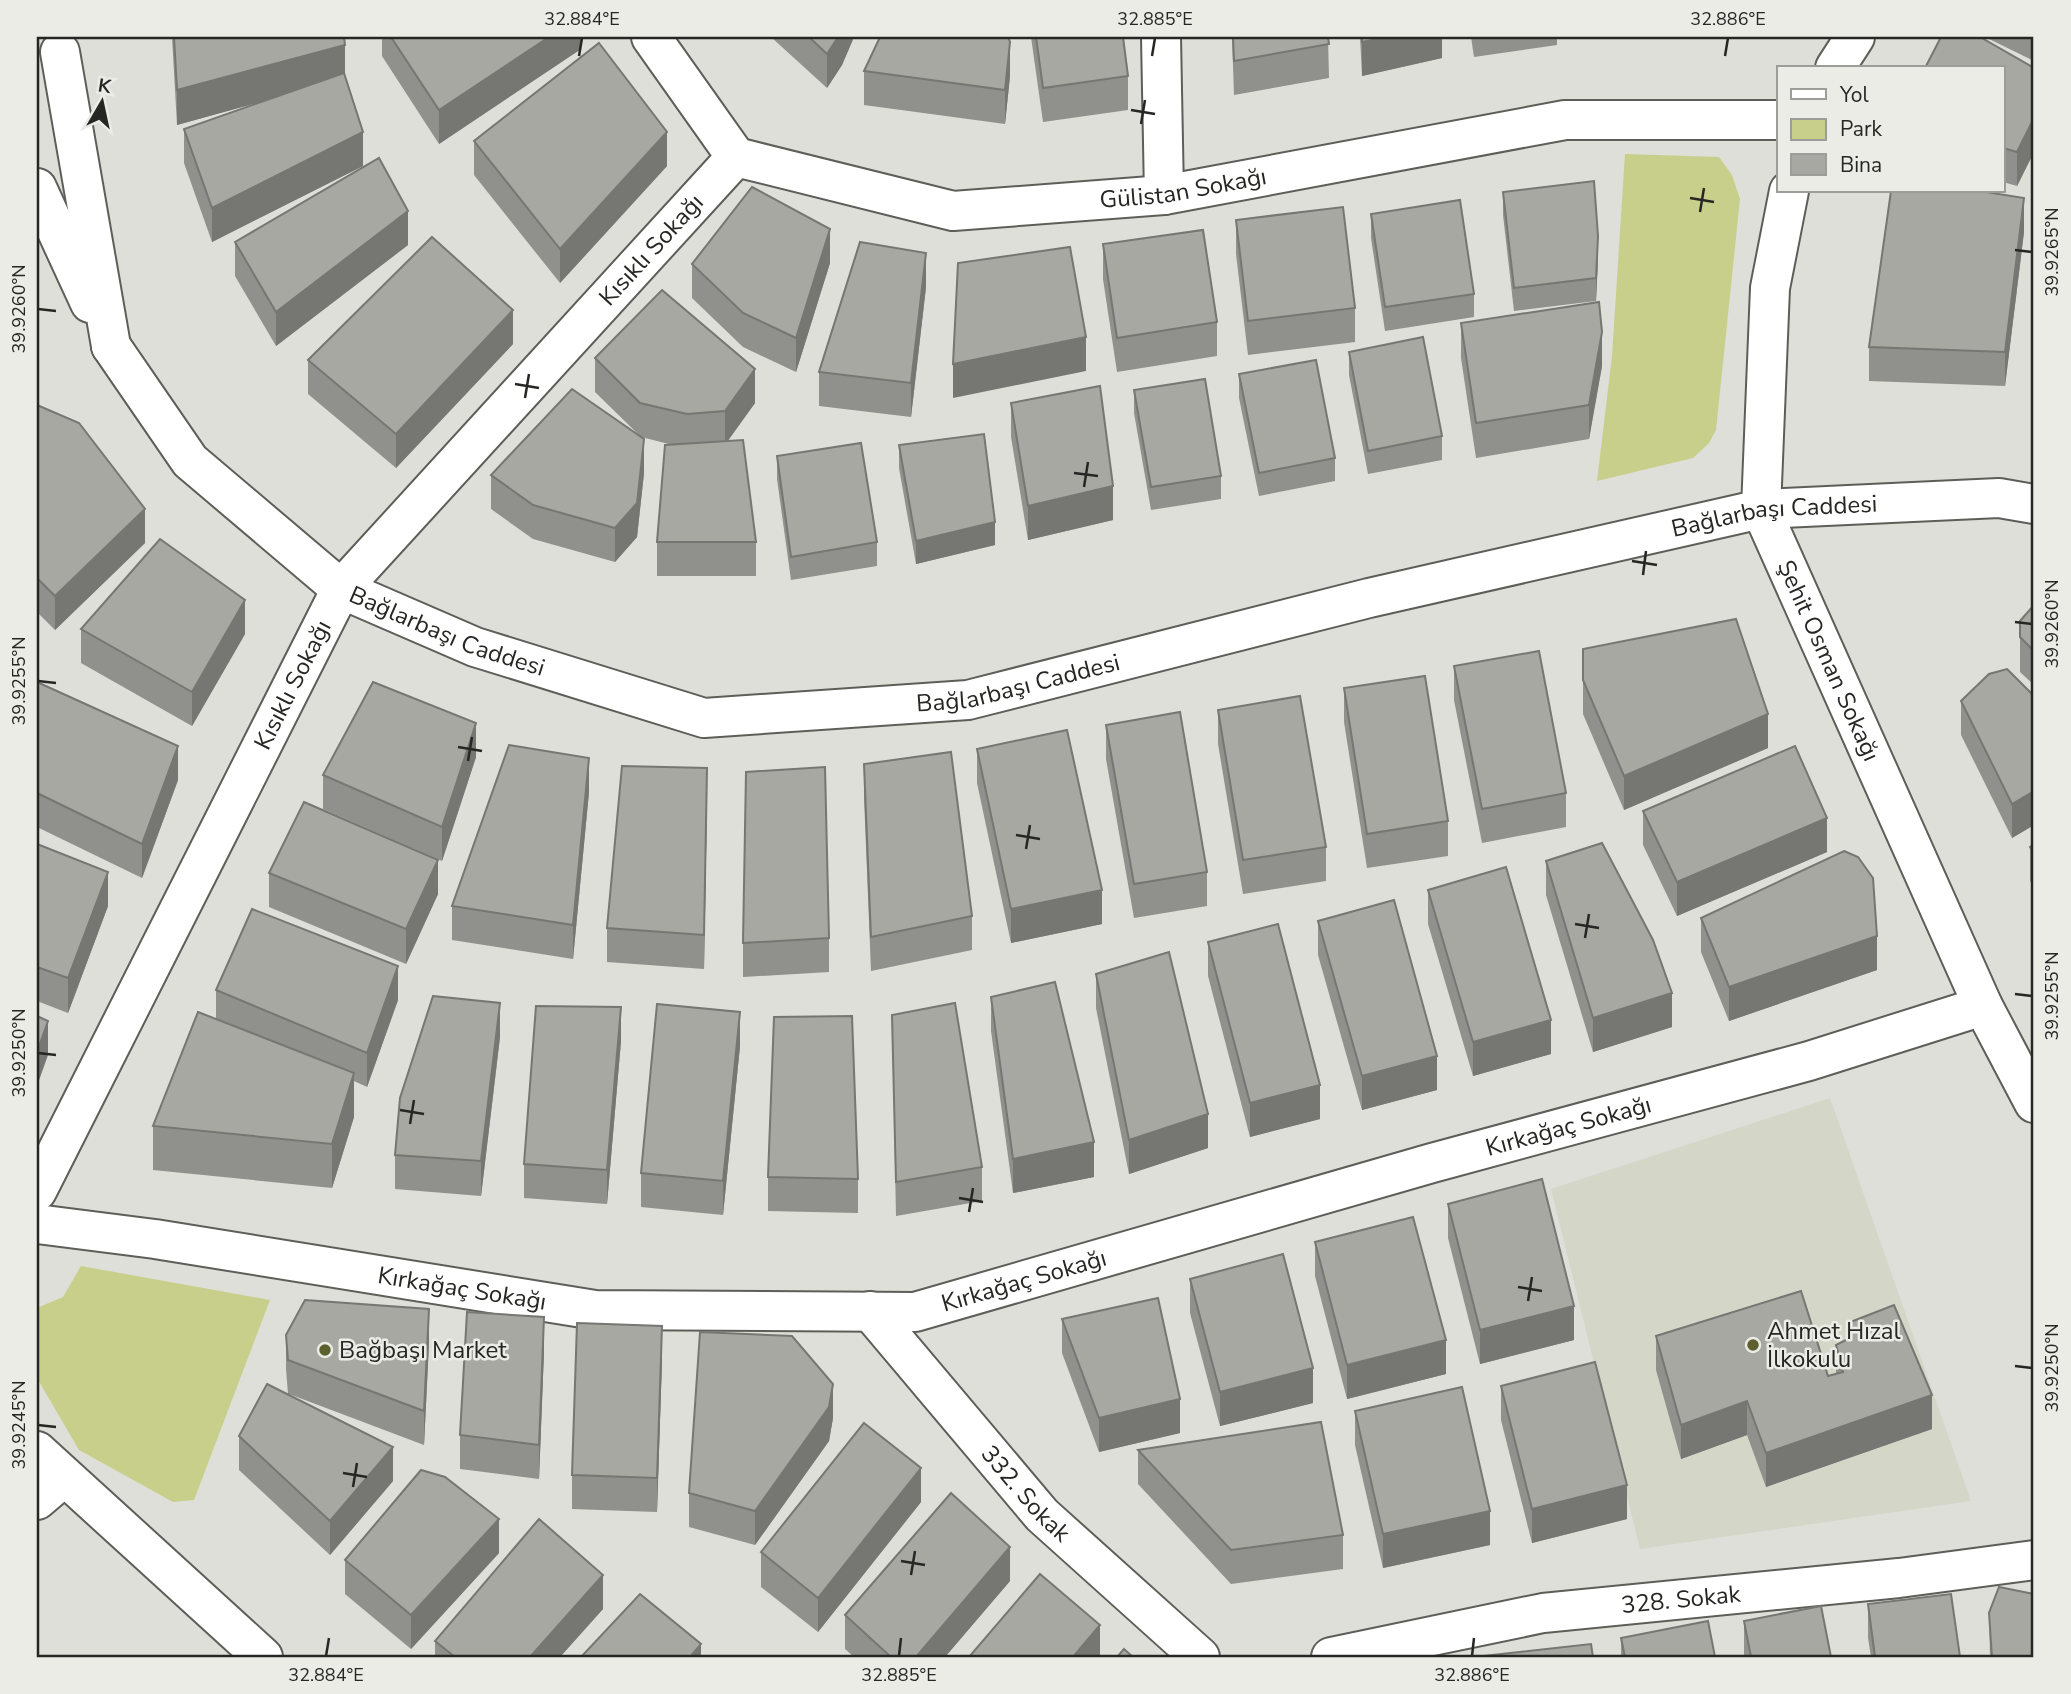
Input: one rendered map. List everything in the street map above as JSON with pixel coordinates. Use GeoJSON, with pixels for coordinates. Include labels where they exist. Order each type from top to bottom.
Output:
{"type":"FeatureCollection","features":[{"type":"Feature","properties":{"kind":"street"},"geometry":{"type":"LineString","coordinates":[[651,37],[736,157]]}},
{"type":"Feature","properties":{"kind":"street"},"geometry":{"type":"LineString","coordinates":[[1161,37],[1164,195]]}},
{"type":"Feature","properties":{"kind":"street"},"geometry":{"type":"LineString","coordinates":[[1836,66],[1855,37]]}},
{"type":"Feature","properties":{"kind":"street"},"geometry":{"type":"LineString","coordinates":[[37,84],[53,43]]}},
{"type":"Feature","properties":{"kind":"street","name":"Bağlarbaşı Caddesi"},"geometry":{"type":"LineString","coordinates":[[53,43],[111,346]]}},
{"type":"Feature","properties":{"kind":"street","name":"Gülistan Sokağı"},"geometry":{"type":"LineString","coordinates":[[736,157],[953,211],[1164,195],[1565,120],[1777,120]]}},
{"type":"Feature","properties":{"kind":"street","name":"Kısıklı Sokağı"},"geometry":{"type":"LineString","coordinates":[[37,1191],[341,589],[736,157]]}},
{"type":"Feature","properties":{"kind":"street","name":"Bağlarbaşı Caddesi"},"geometry":{"type":"LineString","coordinates":[[37,188],[45,220],[111,346],[190,461],[341,589],[475,647],[704,718],[968,700],[1369,598],[1761,509],[1999,498],[2034,504]]}},
{"type":"Feature","properties":{"kind":"street","name":"Şehit Osman Sokağı"},"geometry":{"type":"LineString","coordinates":[[1789,192],[1770,288],[1761,509],[1983,1006],[2034,1103]]}},
{"type":"Feature","properties":{"kind":"street","name":"Kırkağaç Sokağı"},"geometry":{"type":"LineString","coordinates":[[37,1224],[169,1241],[596,1310],[915,1312],[1432,1163],[1809,1061],[1983,1006]]}},
{"type":"Feature","properties":{"kind":"street","name":"332. Sokak"},"geometry":{"type":"LineString","coordinates":[[870,1311],[1042,1515],[1200,1657]]}},
{"type":"Feature","properties":{"kind":"street"},"geometry":{"type":"LineString","coordinates":[[37,1451],[51,1489],[263,1657]]}},
{"type":"Feature","properties":{"kind":"street","name":"328. Sokak"},"geometry":{"type":"LineString","coordinates":[[1331,1657],[1543,1613],[1899,1578],[2034,1560]]}},
{"type":"Feature","properties":{"kind":"shaded area","name":"Ahmet Hızal İlkokulu"},"geometry":{"type":"Polygon","coordinates":[[[1830,1098],[1971,1501],[1640,1549],[1551,1189],[1830,1098]]]}},
{"type":"Feature","properties":{"kind":"green space"},"geometry":{"type":"Polygon","coordinates":[[[1625,154],[1719,157],[1732,175],[1740,199],[1716,430],[1709,443],[1693,458],[1597,481],[1612,356],[1625,154]]]}},
{"type":"Feature","properties":{"kind":"green space"},"geometry":{"type":"Polygon","coordinates":[[[81,1266],[270,1300],[194,1500],[173,1502],[79,1450],[37,1378],[37,1308],[63,1297],[81,1266]]]}},
{"type":"Feature","properties":{"kind":"building"},"geometry":{"type":"Polygon","coordinates":[[[174,37],[344,37],[345,45],[177,90],[174,37]]]}},
{"type":"Feature","properties":{"kind":"building"},"geometry":{"type":"Polygon","coordinates":[[[391,37],[549,37],[439,110],[391,37]]]}},
{"type":"Feature","properties":{"kind":"building"},"geometry":{"type":"Polygon","coordinates":[[[809,37],[838,37],[827,54],[809,37]]]}},
{"type":"Feature","properties":{"kind":"building"},"geometry":{"type":"Polygon","coordinates":[[[880,37],[1008,37],[1010,42],[1005,90],[864,71],[880,37]]]}},
{"type":"Feature","properties":{"kind":"building"},"geometry":{"type":"Polygon","coordinates":[[[1036,37],[1123,37],[1128,76],[1043,88],[1036,37]]]}},
{"type":"Feature","properties":{"kind":"building"},"geometry":{"type":"Polygon","coordinates":[[[1233,37],[1328,37],[1329,44],[1234,61],[1233,37]]]}},
{"type":"Feature","properties":{"kind":"building"},"geometry":{"type":"Polygon","coordinates":[[[1362,37],[1387,37],[1362,42],[1362,37]]]}},
{"type":"Feature","properties":{"kind":"building"},"geometry":{"type":"Polygon","coordinates":[[[1941,37],[1980,37],[2034,68],[2034,118],[2017,152],[2004,148],[2004,66],[1926,66],[1941,37]]]}},
{"type":"Feature","properties":{"kind":"building"},"geometry":{"type":"Polygon","coordinates":[[[599,43],[667,132],[560,249],[474,141],[599,43]]]}},
{"type":"Feature","properties":{"kind":"building"},"geometry":{"type":"Polygon","coordinates":[[[344,73],[363,132],[212,208],[184,129],[344,73]]]}},
{"type":"Feature","properties":{"kind":"building"},"geometry":{"type":"Polygon","coordinates":[[[379,158],[408,211],[276,312],[235,242],[379,158]]]}},
{"type":"Feature","properties":{"kind":"building"},"geometry":{"type":"Polygon","coordinates":[[[1594,181],[1598,236],[1596,278],[1514,288],[1503,192],[1594,181]]]}},
{"type":"Feature","properties":{"kind":"building"},"geometry":{"type":"Polygon","coordinates":[[[752,187],[830,229],[796,338],[743,313],[692,264],[752,187]]]}},
{"type":"Feature","properties":{"kind":"building"},"geometry":{"type":"Polygon","coordinates":[[[1891,192],[1986,192],[2024,198],[2005,352],[1869,347],[1891,192]]]}},
{"type":"Feature","properties":{"kind":"building"},"geometry":{"type":"Polygon","coordinates":[[[1460,200],[1474,294],[1385,307],[1371,214],[1460,200]]]}},
{"type":"Feature","properties":{"kind":"building"},"geometry":{"type":"Polygon","coordinates":[[[1343,207],[1355,308],[1248,321],[1236,220],[1343,207]]]}},
{"type":"Feature","properties":{"kind":"building"},"geometry":{"type":"Polygon","coordinates":[[[1203,230],[1217,322],[1117,338],[1103,244],[1203,230]]]}},
{"type":"Feature","properties":{"kind":"building"},"geometry":{"type":"Polygon","coordinates":[[[432,237],[513,310],[396,434],[308,360],[432,237]]]}},
{"type":"Feature","properties":{"kind":"building"},"geometry":{"type":"Polygon","coordinates":[[[860,242],[926,253],[911,383],[819,372],[860,242]]]}},
{"type":"Feature","properties":{"kind":"building"},"geometry":{"type":"Polygon","coordinates":[[[1070,247],[1086,337],[953,364],[958,263],[1070,247]]]}},
{"type":"Feature","properties":{"kind":"building"},"geometry":{"type":"Polygon","coordinates":[[[662,290],[755,369],[725,411],[687,414],[640,403],[595,358],[662,290]]]}},
{"type":"Feature","properties":{"kind":"building"},"geometry":{"type":"Polygon","coordinates":[[[1599,302],[1602,332],[1589,405],[1476,423],[1461,323],[1599,302]]]}},
{"type":"Feature","properties":{"kind":"building"},"geometry":{"type":"Polygon","coordinates":[[[1423,337],[1442,436],[1368,451],[1349,352],[1423,337]]]}},
{"type":"Feature","properties":{"kind":"building"},"geometry":{"type":"Polygon","coordinates":[[[1316,360],[1335,458],[1259,473],[1239,374],[1316,360]]]}},
{"type":"Feature","properties":{"kind":"building"},"geometry":{"type":"Polygon","coordinates":[[[1205,379],[1221,476],[1151,487],[1134,390],[1205,379]]]}},
{"type":"Feature","properties":{"kind":"building"},"geometry":{"type":"Polygon","coordinates":[[[1100,386],[1113,486],[1028,506],[1011,403],[1100,386]]]}},
{"type":"Feature","properties":{"kind":"building"},"geometry":{"type":"Polygon","coordinates":[[[572,389],[644,439],[637,503],[615,528],[533,505],[491,475],[572,389]]]}},
{"type":"Feature","properties":{"kind":"building"},"geometry":{"type":"Polygon","coordinates":[[[37,405],[79,423],[145,509],[55,596],[37,578],[37,405]]]}},
{"type":"Feature","properties":{"kind":"building"},"geometry":{"type":"Polygon","coordinates":[[[984,434],[995,522],[916,541],[899,445],[984,434]]]}},
{"type":"Feature","properties":{"kind":"building"},"geometry":{"type":"Polygon","coordinates":[[[743,440],[756,542],[657,542],[665,445],[743,440]]]}},
{"type":"Feature","properties":{"kind":"building"},"geometry":{"type":"Polygon","coordinates":[[[861,443],[877,542],[791,557],[777,456],[861,443]]]}},
{"type":"Feature","properties":{"kind":"building"},"geometry":{"type":"Polygon","coordinates":[[[160,539],[245,600],[192,692],[81,629],[160,539]]]}},
{"type":"Feature","properties":{"kind":"building"},"geometry":{"type":"Polygon","coordinates":[[[2034,605],[2034,651],[2020,637],[2020,621],[2034,605]]]}},
{"type":"Feature","properties":{"kind":"building"},"geometry":{"type":"Polygon","coordinates":[[[1736,619],[1768,714],[1624,776],[1583,680],[1583,649],[1736,619]]]}},
{"type":"Feature","properties":{"kind":"building"},"geometry":{"type":"Polygon","coordinates":[[[1539,651],[1566,793],[1482,809],[1454,666],[1539,651]]]}},
{"type":"Feature","properties":{"kind":"building"},"geometry":{"type":"Polygon","coordinates":[[[2007,669],[2034,696],[2034,791],[2012,804],[1961,701],[1989,674],[2007,669]]]}},
{"type":"Feature","properties":{"kind":"building"},"geometry":{"type":"Polygon","coordinates":[[[1425,676],[1448,821],[1367,834],[1344,688],[1425,676]]]}},
{"type":"Feature","properties":{"kind":"building"},"geometry":{"type":"Polygon","coordinates":[[[37,682],[178,746],[142,844],[37,793],[37,682]]]}},
{"type":"Feature","properties":{"kind":"building"},"geometry":{"type":"Polygon","coordinates":[[[373,682],[476,723],[442,827],[323,775],[373,682]]]}},
{"type":"Feature","properties":{"kind":"building"},"geometry":{"type":"Polygon","coordinates":[[[1300,696],[1326,847],[1243,860],[1218,710],[1300,696]]]}},
{"type":"Feature","properties":{"kind":"building"},"geometry":{"type":"Polygon","coordinates":[[[1180,712],[1207,872],[1134,884],[1106,725],[1180,712]]]}},
{"type":"Feature","properties":{"kind":"building"},"geometry":{"type":"Polygon","coordinates":[[[1067,730],[1102,890],[1011,909],[977,749],[1067,730]]]}},
{"type":"Feature","properties":{"kind":"building"},"geometry":{"type":"Polygon","coordinates":[[[509,745],[589,758],[573,925],[452,906],[509,745]]]}},
{"type":"Feature","properties":{"kind":"building"},"geometry":{"type":"Polygon","coordinates":[[[1795,746],[1827,818],[1677,882],[1643,811],[1795,746]]]}},
{"type":"Feature","properties":{"kind":"building"},"geometry":{"type":"Polygon","coordinates":[[[951,752],[972,916],[871,937],[864,764],[951,752]]]}},
{"type":"Feature","properties":{"kind":"building"},"geometry":{"type":"Polygon","coordinates":[[[622,766],[707,768],[704,935],[607,928],[622,766]]]}},
{"type":"Feature","properties":{"kind":"building"},"geometry":{"type":"Polygon","coordinates":[[[825,767],[829,938],[743,943],[746,772],[825,767]]]}},
{"type":"Feature","properties":{"kind":"building"},"geometry":{"type":"Polygon","coordinates":[[[304,802],[438,860],[406,929],[269,873],[304,802]]]}},
{"type":"Feature","properties":{"kind":"building"},"geometry":{"type":"Polygon","coordinates":[[[1602,843],[1653,940],[1672,993],[1593,1018],[1546,861],[1602,843]]]}},
{"type":"Feature","properties":{"kind":"building"},"geometry":{"type":"Polygon","coordinates":[[[37,844],[108,872],[68,978],[37,967],[37,844]]]}},
{"type":"Feature","properties":{"kind":"building"},"geometry":{"type":"Polygon","coordinates":[[[1844,851],[1858,857],[1873,878],[1877,936],[1729,987],[1701,918],[1844,851]]]}},
{"type":"Feature","properties":{"kind":"building"},"geometry":{"type":"Polygon","coordinates":[[[1506,867],[1551,1020],[1473,1042],[1428,890],[1506,867]]]}},
{"type":"Feature","properties":{"kind":"building"},"geometry":{"type":"Polygon","coordinates":[[[1394,900],[1437,1056],[1362,1076],[1318,921],[1394,900]]]}},
{"type":"Feature","properties":{"kind":"building"},"geometry":{"type":"Polygon","coordinates":[[[252,909],[398,966],[367,1053],[216,990],[252,909]]]}},
{"type":"Feature","properties":{"kind":"building"},"geometry":{"type":"Polygon","coordinates":[[[1278,924],[1320,1085],[1250,1103],[1208,942],[1278,924]]]}},
{"type":"Feature","properties":{"kind":"building"},"geometry":{"type":"Polygon","coordinates":[[[1169,952],[1208,1114],[1129,1140],[1096,974],[1169,952]]]}},
{"type":"Feature","properties":{"kind":"building"},"geometry":{"type":"Polygon","coordinates":[[[1055,982],[1094,1142],[1013,1159],[991,997],[1055,982]]]}},
{"type":"Feature","properties":{"kind":"building"},"geometry":{"type":"Polygon","coordinates":[[[433,996],[500,1003],[481,1161],[395,1155],[400,1098],[433,996]]]}},
{"type":"Feature","properties":{"kind":"building"},"geometry":{"type":"Polygon","coordinates":[[[955,1003],[982,1167],[896,1182],[892,1015],[955,1003]]]}},
{"type":"Feature","properties":{"kind":"building"},"geometry":{"type":"Polygon","coordinates":[[[657,1004],[740,1012],[723,1181],[641,1173],[657,1004]]]}},
{"type":"Feature","properties":{"kind":"building"},"geometry":{"type":"Polygon","coordinates":[[[536,1006],[621,1007],[607,1170],[524,1164],[536,1006]]]}},
{"type":"Feature","properties":{"kind":"building"},"geometry":{"type":"Polygon","coordinates":[[[198,1012],[354,1073],[332,1144],[153,1126],[198,1012]]]}},
{"type":"Feature","properties":{"kind":"building"},"geometry":{"type":"Polygon","coordinates":[[[37,1016],[48,1021],[37,1052],[37,1016]]]}},
{"type":"Feature","properties":{"kind":"building"},"geometry":{"type":"Polygon","coordinates":[[[852,1016],[858,1179],[768,1177],[774,1017],[852,1016]]]}},
{"type":"Feature","properties":{"kind":"building"},"geometry":{"type":"Polygon","coordinates":[[[1542,1179],[1574,1306],[1480,1330],[1448,1204],[1542,1179]]]}},
{"type":"Feature","properties":{"kind":"building"},"geometry":{"type":"Polygon","coordinates":[[[1413,1217],[1446,1340],[1347,1365],[1315,1242],[1413,1217]]]}},
{"type":"Feature","properties":{"kind":"building"},"geometry":{"type":"Polygon","coordinates":[[[1283,1254],[1313,1368],[1220,1392],[1190,1279],[1283,1254]]]}},
{"type":"Feature","properties":{"kind":"building"},"geometry":{"type":"Polygon","coordinates":[[[1801,1291],[1828,1376],[1843,1372],[1836,1345],[1850,1338],[1848,1323],[1894,1305],[1932,1395],[1766,1453],[1747,1401],[1681,1425],[1656,1336],[1801,1291]]]}},
{"type":"Feature","properties":{"kind":"building"},"geometry":{"type":"Polygon","coordinates":[[[1158,1298],[1180,1399],[1099,1418],[1062,1319],[1158,1298]]]}},
{"type":"Feature","properties":{"kind":"building"},"geometry":{"type":"Polygon","coordinates":[[[305,1300],[429,1309],[424,1411],[288,1360],[286,1335],[305,1300]]]}},
{"type":"Feature","properties":{"kind":"building"},"geometry":{"type":"Polygon","coordinates":[[[467,1312],[544,1317],[539,1445],[460,1435],[467,1312]]]}},
{"type":"Feature","properties":{"kind":"building"},"geometry":{"type":"Polygon","coordinates":[[[577,1323],[662,1326],[657,1478],[572,1475],[577,1323]]]}},
{"type":"Feature","properties":{"kind":"building"},"geometry":{"type":"Polygon","coordinates":[[[700,1332],[792,1336],[833,1384],[829,1407],[755,1511],[689,1493],[700,1332]]]}},
{"type":"Feature","properties":{"kind":"building"},"geometry":{"type":"Polygon","coordinates":[[[1595,1362],[1627,1485],[1532,1509],[1501,1386],[1595,1362]]]}},
{"type":"Feature","properties":{"kind":"building"},"geometry":{"type":"Polygon","coordinates":[[[267,1384],[393,1447],[330,1521],[239,1436],[267,1384]]]}},
{"type":"Feature","properties":{"kind":"building"},"geometry":{"type":"Polygon","coordinates":[[[1462,1387],[1490,1511],[1383,1534],[1355,1411],[1462,1387]]]}},
{"type":"Feature","properties":{"kind":"building"},"geometry":{"type":"Polygon","coordinates":[[[1321,1422],[1343,1535],[1231,1550],[1138,1450],[1321,1422]]]}},
{"type":"Feature","properties":{"kind":"building"},"geometry":{"type":"Polygon","coordinates":[[[864,1423],[921,1468],[818,1598],[761,1552],[864,1423]]]}},
{"type":"Feature","properties":{"kind":"building"},"geometry":{"type":"Polygon","coordinates":[[[421,1470],[445,1477],[499,1519],[411,1615],[345,1560],[421,1470]]]}},
{"type":"Feature","properties":{"kind":"building"},"geometry":{"type":"Polygon","coordinates":[[[951,1493],[1010,1547],[916,1657],[891,1657],[845,1615],[951,1493]]]}},
{"type":"Feature","properties":{"kind":"building"},"geometry":{"type":"Polygon","coordinates":[[[539,1519],[603,1575],[530,1657],[455,1657],[435,1641],[539,1519]]]}},
{"type":"Feature","properties":{"kind":"building"},"geometry":{"type":"Polygon","coordinates":[[[1040,1574],[1100,1625],[1073,1657],[969,1657],[1040,1574]]]}},
{"type":"Feature","properties":{"kind":"building"},"geometry":{"type":"Polygon","coordinates":[[[1999,1587],[2034,1594],[2034,1657],[1992,1657],[1989,1613],[1999,1587]]]}},
{"type":"Feature","properties":{"kind":"building"},"geometry":{"type":"Polygon","coordinates":[[[640,1594],[701,1644],[690,1657],[581,1657],[640,1594]]]}},
{"type":"Feature","properties":{"kind":"building"},"geometry":{"type":"Polygon","coordinates":[[[1951,1594],[1960,1657],[1875,1657],[1868,1604],[1951,1594]]]}},
{"type":"Feature","properties":{"kind":"building"},"geometry":{"type":"Polygon","coordinates":[[[1821,1606],[1831,1657],[1751,1657],[1744,1621],[1821,1606]]]}},
{"type":"Feature","properties":{"kind":"building"},"geometry":{"type":"Polygon","coordinates":[[[1708,1621],[1715,1657],[1625,1657],[1621,1638],[1708,1621]]]}},
{"type":"Feature","properties":{"kind":"building"},"geometry":{"type":"Polygon","coordinates":[[[1591,1644],[1593,1657],[1484,1657],[1484,1656],[1591,1644]]]}},
{"type":"Feature","properties":{"kind":"building"},"geometry":{"type":"Polygon","coordinates":[[[1124,1649],[1133,1657],[1117,1657],[1124,1649]]]}},
{"type":"Feature","properties":{"kind":"place","name":"Ahmet Hızal İlkokulu"},"geometry":{"type":"Point","coordinates":[1753,1345]}},
{"type":"Feature","properties":{"kind":"place","name":"Bağbaşı Market"},"geometry":{"type":"Point","coordinates":[325,1350]}}]}
